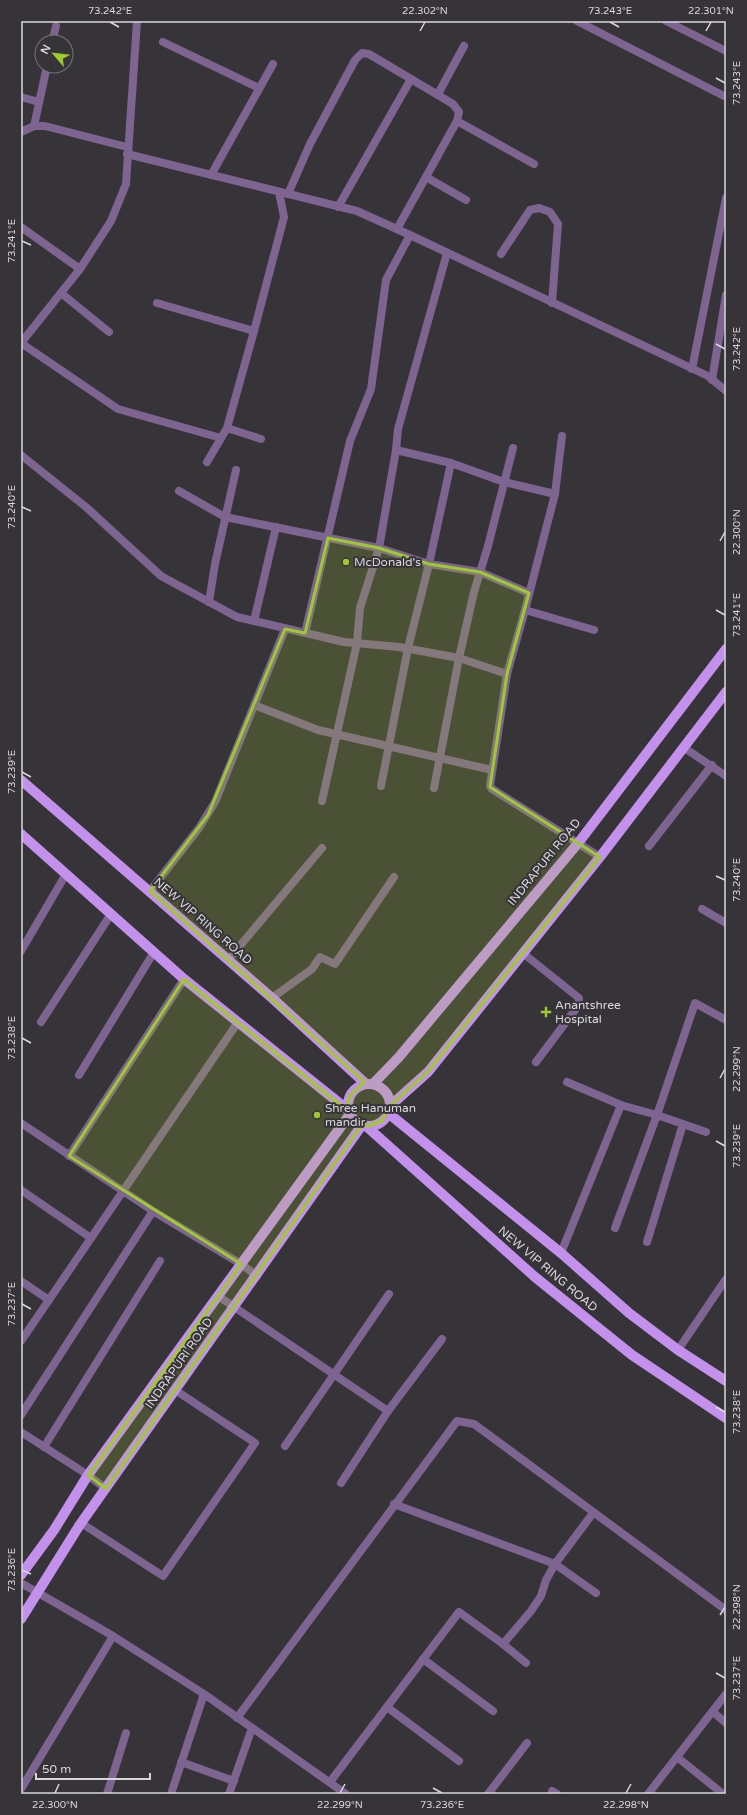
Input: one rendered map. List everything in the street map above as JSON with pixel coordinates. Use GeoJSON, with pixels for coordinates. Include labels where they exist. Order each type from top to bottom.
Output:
{"type":"FeatureCollection","features":[{"type":"Feature","properties":{"kind":"main road","name":"INDRAPURI ROAD"},"geometry":{"type":"LineString","coordinates":[[370,1084],[399,1057],[579,842],[726,649]]}},
{"type":"Feature","properties":{"kind":"main road"},"geometry":{"type":"LineString","coordinates":[[21,835],[184,979],[349,1112],[355,1121],[364,1125],[376,1125],[382,1121],[389,1110],[428,1072],[524,954],[726,692]]}},
{"type":"Feature","properties":{"kind":"main road","name":"NEW VIP RING ROAD"},"geometry":{"type":"LineString","coordinates":[[21,780],[370,1084]]}},
{"type":"Feature","properties":{"kind":"main road"},"geometry":{"type":"LineString","coordinates":[[349,1112],[350,1095],[360,1086],[370,1084],[385,1090],[388,1096],[389,1110]]}},
{"type":"Feature","properties":{"kind":"main road","name":"NEW VIP RING ROAD"},"geometry":{"type":"LineString","coordinates":[[389,1110],[561,1253],[629,1313],[678,1350],[726,1381]]}},
{"type":"Feature","properties":{"kind":"main road","name":"INDRAPURI ROAD"},"geometry":{"type":"LineString","coordinates":[[21,1575],[54,1530],[88,1475],[349,1112]]}},
{"type":"Feature","properties":{"kind":"main road","name":"INDRAPURI ROAD"},"geometry":{"type":"LineString","coordinates":[[21,1619],[81,1522],[106,1489],[234,1306],[364,1125]]}},
{"type":"Feature","properties":{"kind":"main road","name":"NEW VIP RING ROAD"},"geometry":{"type":"LineString","coordinates":[[364,1125],[535,1276],[632,1355],[726,1418]]}},
{"type":"Feature","properties":{"kind":"street"},"geometry":{"type":"LineString","coordinates":[[137,21],[127,150],[126,184],[111,221],[80,269],[21,343],[118,410],[221,438]]}},
{"type":"Feature","properties":{"kind":"street"},"geometry":{"type":"LineString","coordinates":[[579,21],[726,97]]}},
{"type":"Feature","properties":{"kind":"street"},"geometry":{"type":"LineString","coordinates":[[666,21],[726,51]]}},
{"type":"Feature","properties":{"kind":"street"},"geometry":{"type":"LineString","coordinates":[[54,34],[56,26]]}},
{"type":"Feature","properties":{"kind":"street"},"geometry":{"type":"LineString","coordinates":[[163,42],[259,88]]}},
{"type":"Feature","properties":{"kind":"street"},"geometry":{"type":"LineString","coordinates":[[438,94],[464,46]]}},
{"type":"Feature","properties":{"kind":"street"},"geometry":{"type":"LineString","coordinates":[[288,194],[310,144],[355,60],[362,53],[369,54],[438,94],[453,104],[459,112],[457,121],[397,229]]}},
{"type":"Feature","properties":{"kind":"street"},"geometry":{"type":"LineString","coordinates":[[211,175],[274,64]]}},
{"type":"Feature","properties":{"kind":"street"},"geometry":{"type":"LineString","coordinates":[[34,126],[45,74]]}},
{"type":"Feature","properties":{"kind":"street"},"geometry":{"type":"LineString","coordinates":[[338,207],[411,79]]}},
{"type":"Feature","properties":{"kind":"street"},"geometry":{"type":"LineString","coordinates":[[21,97],[39,102]]}},
{"type":"Feature","properties":{"kind":"street"},"geometry":{"type":"LineString","coordinates":[[457,121],[534,164]]}},
{"type":"Feature","properties":{"kind":"street"},"geometry":{"type":"LineString","coordinates":[[21,132],[34,126],[45,126],[211,175],[357,211],[692,369],[712,380],[726,391]]}},
{"type":"Feature","properties":{"kind":"street"},"geometry":{"type":"LineString","coordinates":[[426,177],[466,200]]}},
{"type":"Feature","properties":{"kind":"street"},"geometry":{"type":"LineString","coordinates":[[207,462],[227,428],[254,331],[284,217],[279,192]]}},
{"type":"Feature","properties":{"kind":"street"},"geometry":{"type":"LineString","coordinates":[[692,369],[726,198]]}},
{"type":"Feature","properties":{"kind":"street"},"geometry":{"type":"LineString","coordinates":[[501,254],[530,210],[539,208],[550,212],[558,224],[552,303]]}},
{"type":"Feature","properties":{"kind":"street"},"geometry":{"type":"LineString","coordinates":[[21,227],[80,269]]}},
{"type":"Feature","properties":{"kind":"street"},"geometry":{"type":"LineString","coordinates":[[305,634],[350,441],[370,389],[386,280],[410,235]]}},
{"type":"Feature","properties":{"kind":"street"},"geometry":{"type":"LineString","coordinates":[[322,801],[357,643],[360,608],[379,548],[396,450],[398,429],[447,253]]}},
{"type":"Feature","properties":{"kind":"street"},"geometry":{"type":"LineString","coordinates":[[61,293],[109,332]]}},
{"type":"Feature","properties":{"kind":"street"},"geometry":{"type":"LineString","coordinates":[[712,380],[726,295]]}},
{"type":"Feature","properties":{"kind":"street"},"geometry":{"type":"LineString","coordinates":[[157,303],[254,331]]}},
{"type":"Feature","properties":{"kind":"street"},"geometry":{"type":"LineString","coordinates":[[227,428],[261,439]]}},
{"type":"Feature","properties":{"kind":"street"},"geometry":{"type":"LineString","coordinates":[[562,436],[555,494],[530,593],[507,674],[490,786],[492,789],[600,856]]}},
{"type":"Feature","properties":{"kind":"street"},"geometry":{"type":"LineString","coordinates":[[434,788],[459,658],[513,448]]}},
{"type":"Feature","properties":{"kind":"street"},"geometry":{"type":"LineString","coordinates":[[396,450],[451,463],[504,482],[555,494]]}},
{"type":"Feature","properties":{"kind":"street"},"geometry":{"type":"LineString","coordinates":[[21,455],[86,507],[161,576],[237,616],[305,634],[357,643],[408,648],[459,658],[507,674]]}},
{"type":"Feature","properties":{"kind":"street"},"geometry":{"type":"LineString","coordinates":[[381,786],[408,648],[429,564],[451,463]]}},
{"type":"Feature","properties":{"kind":"street"},"geometry":{"type":"LineString","coordinates":[[209,602],[236,470]]}},
{"type":"Feature","properties":{"kind":"street"},"geometry":{"type":"LineString","coordinates":[[179,492],[226,517],[379,548],[429,564],[480,572],[530,593]]}},
{"type":"Feature","properties":{"kind":"street"},"geometry":{"type":"LineString","coordinates":[[254,621],[276,527]]}},
{"type":"Feature","properties":{"kind":"street"},"geometry":{"type":"LineString","coordinates":[[525,610],[594,630]]}},
{"type":"Feature","properties":{"kind":"street"},"geometry":{"type":"LineString","coordinates":[[150,891],[208,815],[215,802],[285,629]]}},
{"type":"Feature","properties":{"kind":"street"},"geometry":{"type":"LineString","coordinates":[[254,705],[318,730],[492,770]]}},
{"type":"Feature","properties":{"kind":"street"},"geometry":{"type":"LineString","coordinates":[[683,747],[712,765],[726,776]]}},
{"type":"Feature","properties":{"kind":"street"},"geometry":{"type":"LineString","coordinates":[[648,846],[712,765]]}},
{"type":"Feature","properties":{"kind":"street"},"geometry":{"type":"LineString","coordinates":[[228,960],[322,848]]}},
{"type":"Feature","properties":{"kind":"street"},"geometry":{"type":"LineString","coordinates":[[21,951],[66,874]]}},
{"type":"Feature","properties":{"kind":"street"},"geometry":{"type":"LineString","coordinates":[[272,998],[312,969],[320,957],[334,964],[394,877]]}},
{"type":"Feature","properties":{"kind":"street"},"geometry":{"type":"LineString","coordinates":[[702,909],[726,923]]}},
{"type":"Feature","properties":{"kind":"street"},"geometry":{"type":"LineString","coordinates":[[41,1022],[111,914]]}},
{"type":"Feature","properties":{"kind":"street"},"geometry":{"type":"LineString","coordinates":[[79,1075],[154,952]]}},
{"type":"Feature","properties":{"kind":"street"},"geometry":{"type":"LineString","coordinates":[[524,954],[579,998],[578,1006],[536,1062]]}},
{"type":"Feature","properties":{"kind":"street"},"geometry":{"type":"LineString","coordinates":[[69,1156],[184,979]]}},
{"type":"Feature","properties":{"kind":"street"},"geometry":{"type":"LineString","coordinates":[[615,1228],[657,1115],[695,1002],[726,1020]]}},
{"type":"Feature","properties":{"kind":"street"},"geometry":{"type":"LineString","coordinates":[[21,1342],[238,1022]]}},
{"type":"Feature","properties":{"kind":"street"},"geometry":{"type":"LineString","coordinates":[[567,1082],[622,1105],[706,1132]]}},
{"type":"Feature","properties":{"kind":"street"},"geometry":{"type":"LineString","coordinates":[[561,1253],[622,1105]]}},
{"type":"Feature","properties":{"kind":"street"},"geometry":{"type":"LineString","coordinates":[[21,1123],[153,1211],[241,1264],[257,1276]]}},
{"type":"Feature","properties":{"kind":"street"},"geometry":{"type":"LineString","coordinates":[[647,1242],[683,1124]]}},
{"type":"Feature","properties":{"kind":"street"},"geometry":{"type":"LineString","coordinates":[[21,1190],[91,1238]]}},
{"type":"Feature","properties":{"kind":"street"},"geometry":{"type":"LineString","coordinates":[[21,1415],[153,1211]]}},
{"type":"Feature","properties":{"kind":"street"},"geometry":{"type":"LineString","coordinates":[[44,1447],[160,1261]]}},
{"type":"Feature","properties":{"kind":"street"},"geometry":{"type":"LineString","coordinates":[[678,1350],[726,1279]]}},
{"type":"Feature","properties":{"kind":"street"},"geometry":{"type":"LineString","coordinates":[[21,1281],[49,1300]]}},
{"type":"Feature","properties":{"kind":"street"},"geometry":{"type":"LineString","coordinates":[[284,1446],[389,1294]]}},
{"type":"Feature","properties":{"kind":"street"},"geometry":{"type":"LineString","coordinates":[[218,1296],[334,1373],[388,1411]]}},
{"type":"Feature","properties":{"kind":"street"},"geometry":{"type":"LineString","coordinates":[[341,1483],[388,1411],[442,1339]]}},
{"type":"Feature","properties":{"kind":"street"},"geometry":{"type":"LineString","coordinates":[[81,1522],[163,1576],[255,1443],[175,1390]]}},
{"type":"Feature","properties":{"kind":"street"},"geometry":{"type":"LineString","coordinates":[[237,1718],[394,1504],[457,1421],[474,1424],[726,1610]]}},
{"type":"Feature","properties":{"kind":"street"},"geometry":{"type":"LineString","coordinates":[[21,1432],[88,1475],[106,1489]]}},
{"type":"Feature","properties":{"kind":"street"},"geometry":{"type":"LineString","coordinates":[[394,1504],[555,1564],[596,1593]]}},
{"type":"Feature","properties":{"kind":"street"},"geometry":{"type":"LineString","coordinates":[[503,1644],[531,1611],[541,1596],[546,1580],[555,1564],[593,1512]]}},
{"type":"Feature","properties":{"kind":"street"},"geometry":{"type":"LineString","coordinates":[[21,1582],[113,1636],[204,1694],[346,1794]]}},
{"type":"Feature","properties":{"kind":"street"},"geometry":{"type":"LineString","coordinates":[[330,1782],[459,1612],[526,1663]]}},
{"type":"Feature","properties":{"kind":"street"},"geometry":{"type":"LineString","coordinates":[[21,1789],[113,1636]]}},
{"type":"Feature","properties":{"kind":"street"},"geometry":{"type":"LineString","coordinates":[[423,1659],[493,1711]]}},
{"type":"Feature","properties":{"kind":"street"},"geometry":{"type":"LineString","coordinates":[[171,1794],[204,1694]]}},
{"type":"Feature","properties":{"kind":"street"},"geometry":{"type":"LineString","coordinates":[[648,1794],[726,1694]]}},
{"type":"Feature","properties":{"kind":"street"},"geometry":{"type":"LineString","coordinates":[[387,1707],[460,1760]]}},
{"type":"Feature","properties":{"kind":"street"},"geometry":{"type":"LineString","coordinates":[[713,1712],[726,1723]]}},
{"type":"Feature","properties":{"kind":"street"},"geometry":{"type":"LineString","coordinates":[[229,1794],[252,1728]]}},
{"type":"Feature","properties":{"kind":"street"},"geometry":{"type":"LineString","coordinates":[[107,1794],[126,1733]]}},
{"type":"Feature","properties":{"kind":"street"},"geometry":{"type":"LineString","coordinates":[[488,1794],[527,1743]]}},
{"type":"Feature","properties":{"kind":"street"},"geometry":{"type":"LineString","coordinates":[[677,1757],[723,1794]]}},
{"type":"Feature","properties":{"kind":"street"},"geometry":{"type":"LineString","coordinates":[[181,1762],[234,1781]]}},
{"type":"Feature","properties":{"kind":"highlighted area"},"geometry":{"type":"Polygon","coordinates":[[[328,538],[379,548],[429,564],[480,572],[529,593],[507,674],[490,787],[600,857],[428,1072],[390,1106],[382,1121],[369,1126],[362,1125],[106,1489],[88,1475],[241,1264],[69,1156],[184,979],[346,1109],[350,1095],[364,1082],[150,891],[208,815],[285,629],[305,633],[328,538]]]}},
{"type":"Feature","properties":{"kind":"place","name":"McDonald's"},"geometry":{"type":"Point","coordinates":[346,562]}},
{"type":"Feature","properties":{"kind":"place","name":"Anantshree Hospital"},"geometry":{"type":"Point","coordinates":[546,1012]}},
{"type":"Feature","properties":{"kind":"place","name":"Shree Hanuman mandir"},"geometry":{"type":"Point","coordinates":[317,1115]}}]}
